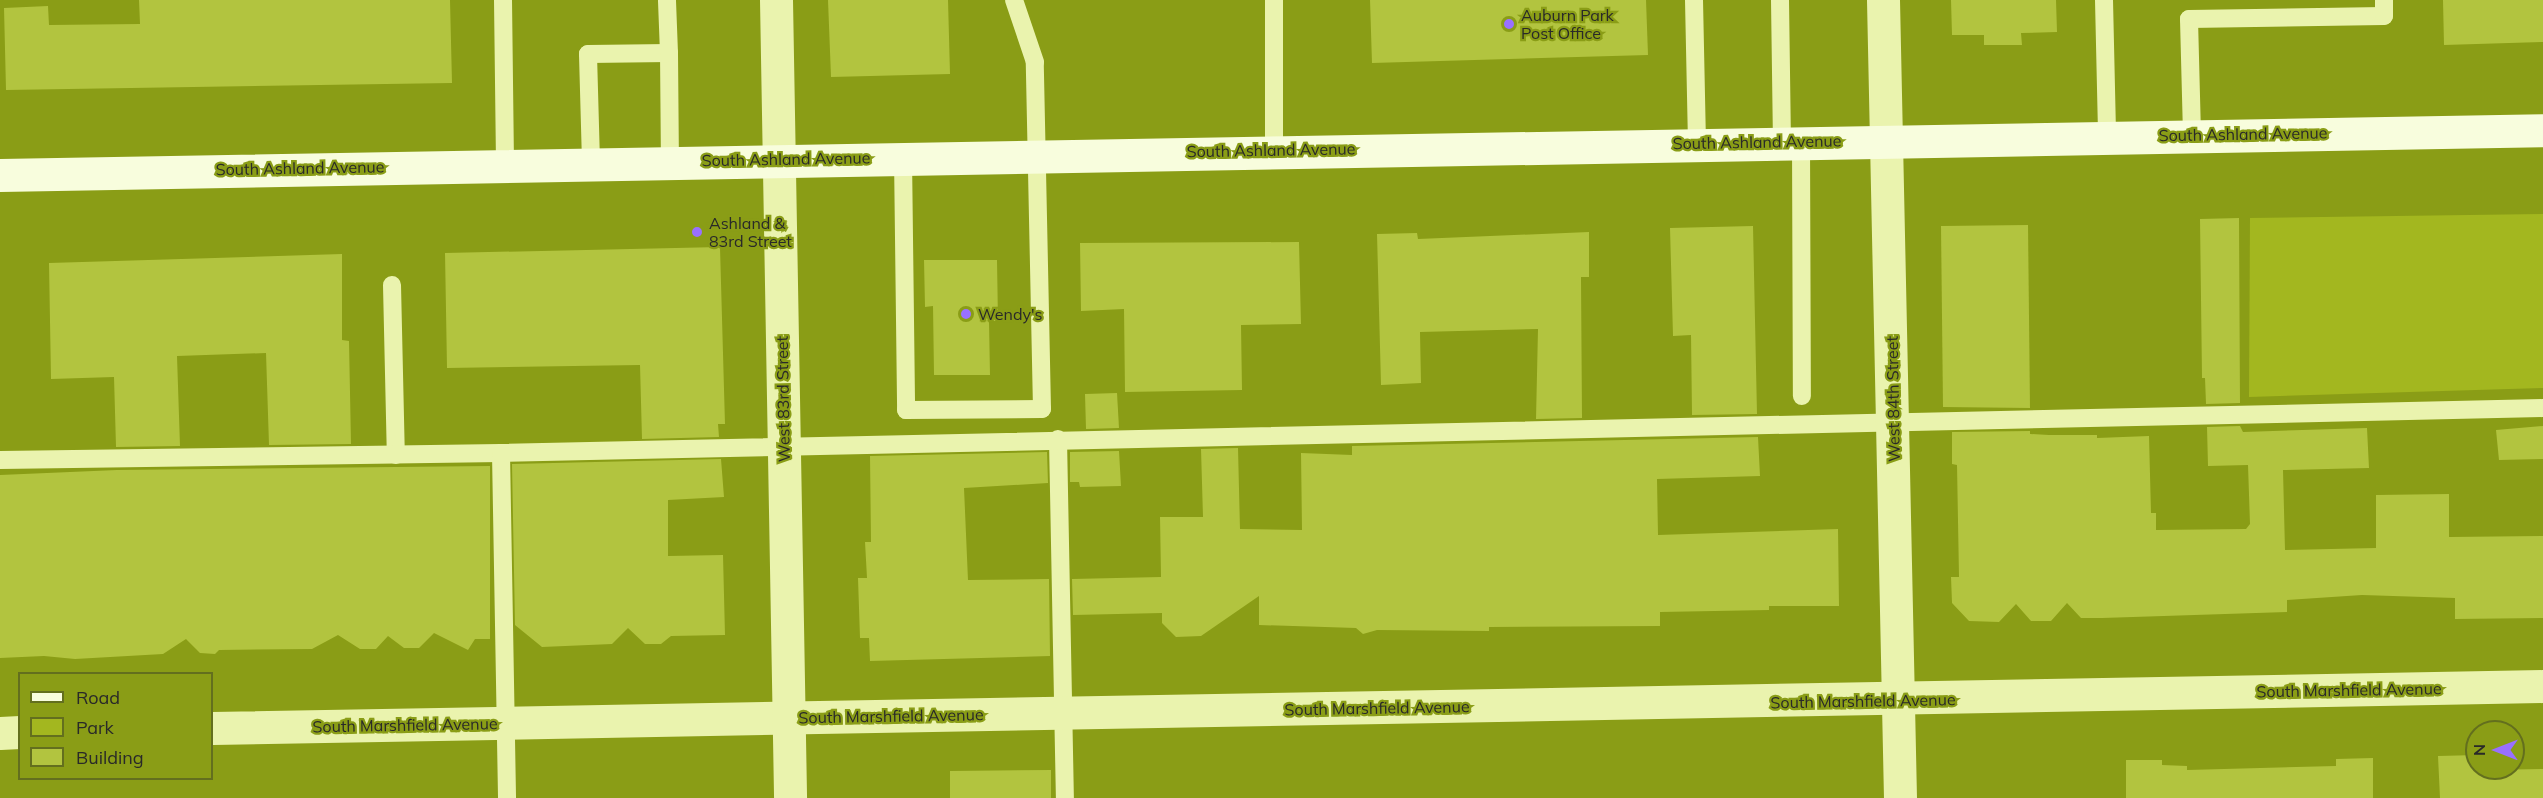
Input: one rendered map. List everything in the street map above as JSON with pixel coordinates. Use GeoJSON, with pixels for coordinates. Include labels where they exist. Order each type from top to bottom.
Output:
{"type":"FeatureCollection","features":[{"type":"Feature","properties":{"kind":"main road","name":"South Ashland Avenue"},"geometry":{"type":"LineString","coordinates":[[0,175],[903,156],[2543,130]]}},
{"type":"Feature","properties":{"kind":"street","name":"West 83rd Street"},"geometry":{"type":"LineString","coordinates":[[776,0],[790,798]]}},
{"type":"Feature","properties":{"kind":"street","name":"West 84th Street"},"geometry":{"type":"LineString","coordinates":[[1883,0],[1894,420],[1900,798]]}},
{"type":"Feature","properties":{"kind":"street","name":"South Marshfield Avenue"},"geometry":{"type":"LineString","coordinates":[[213,728],[1899,700],[2543,686]]}},
{"type":"Feature","properties":{"kind":"street"},"geometry":{"type":"LineString","coordinates":[[0,733],[18,732]]}},
{"type":"Feature","properties":{"kind":"lane"},"geometry":{"type":"LineString","coordinates":[[503,0],[505,164]]}},
{"type":"Feature","properties":{"kind":"lane"},"geometry":{"type":"LineString","coordinates":[[667,0],[670,161]]}},
{"type":"Feature","properties":{"kind":"lane"},"geometry":{"type":"LineString","coordinates":[[903,156],[906,410],[1042,409],[1034,154],[1035,62],[1014,0]]}},
{"type":"Feature","properties":{"kind":"lane"},"geometry":{"type":"LineString","coordinates":[[1274,0],[1274,150]]}},
{"type":"Feature","properties":{"kind":"lane"},"geometry":{"type":"LineString","coordinates":[[1694,0],[1697,143]]}},
{"type":"Feature","properties":{"kind":"lane"},"geometry":{"type":"LineString","coordinates":[[1780,0],[1791,142],[1802,396]]}},
{"type":"Feature","properties":{"kind":"lane"},"geometry":{"type":"LineString","coordinates":[[2104,0],[2107,136]]}},
{"type":"Feature","properties":{"kind":"lane"},"geometry":{"type":"LineString","coordinates":[[2192,134],[2189,19],[2384,16],[2384,0]]}},
{"type":"Feature","properties":{"kind":"lane"},"geometry":{"type":"LineString","coordinates":[[591,162],[588,54],[669,53]]}},
{"type":"Feature","properties":{"kind":"lane"},"geometry":{"type":"LineString","coordinates":[[392,285],[396,455]]}},
{"type":"Feature","properties":{"kind":"lane"},"geometry":{"type":"LineString","coordinates":[[0,460],[501,453],[1894,420],[2543,408]]}},
{"type":"Feature","properties":{"kind":"lane"},"geometry":{"type":"LineString","coordinates":[[1058,439],[1065,798]]}},
{"type":"Feature","properties":{"kind":"lane"},"geometry":{"type":"LineString","coordinates":[[501,453],[507,798]]}},
{"type":"Feature","properties":{"kind":"green space"},"geometry":{"type":"Polygon","coordinates":[[[2543,214],[2543,388],[2249,397],[2250,218],[2543,214]]]}},
{"type":"Feature","properties":{"kind":"building"},"geometry":{"type":"Polygon","coordinates":[[[139,0],[450,0],[452,83],[6,90],[4,8],[48,6],[49,25],[140,24],[139,0]]]}},
{"type":"Feature","properties":{"kind":"building"},"geometry":{"type":"Polygon","coordinates":[[[828,0],[948,0],[950,74],[831,77],[828,0]]]}},
{"type":"Feature","properties":{"kind":"building","name":"Auburn Park Post Office"},"geometry":{"type":"Polygon","coordinates":[[[1370,0],[1646,0],[1648,55],[1372,63],[1370,0]]]}},
{"type":"Feature","properties":{"kind":"building"},"geometry":{"type":"Polygon","coordinates":[[[1951,0],[2056,0],[2057,32],[2021,33],[2022,45],[1984,45],[1984,35],[1952,35],[1951,0]]]}},
{"type":"Feature","properties":{"kind":"building"},"geometry":{"type":"Polygon","coordinates":[[[2443,0],[2543,0],[2543,42],[2444,45],[2443,0]]]}},
{"type":"Feature","properties":{"kind":"building"},"geometry":{"type":"Polygon","coordinates":[[[2239,218],[2240,403],[2206,404],[2205,378],[2202,378],[2200,219],[2239,218]]]}},
{"type":"Feature","properties":{"kind":"building"},"geometry":{"type":"Polygon","coordinates":[[[2028,225],[2030,408],[1943,407],[1941,226],[2028,225]]]}},
{"type":"Feature","properties":{"kind":"building"},"geometry":{"type":"Polygon","coordinates":[[[1753,226],[1757,414],[1692,415],[1691,335],[1673,336],[1670,228],[1753,226]]]}},
{"type":"Feature","properties":{"kind":"building"},"geometry":{"type":"Polygon","coordinates":[[[1589,232],[1589,277],[1581,277],[1582,418],[1536,419],[1538,329],[1420,332],[1421,383],[1381,385],[1377,234],[1417,233],[1418,239],[1589,232]]]}},
{"type":"Feature","properties":{"kind":"building"},"geometry":{"type":"Polygon","coordinates":[[[1299,242],[1301,324],[1241,325],[1242,390],[1125,392],[1124,309],[1081,311],[1080,243],[1299,242]]]}},
{"type":"Feature","properties":{"kind":"building"},"geometry":{"type":"Polygon","coordinates":[[[720,247],[725,424],[718,424],[719,437],[642,439],[640,365],[447,368],[445,253],[720,247]]]}},
{"type":"Feature","properties":{"kind":"building"},"geometry":{"type":"Polygon","coordinates":[[[342,254],[342,340],[349,341],[351,444],[269,445],[266,353],[177,356],[180,446],[116,447],[114,377],[51,379],[49,263],[342,254]]]}},
{"type":"Feature","properties":{"kind":"building","name":"Wendy's"},"geometry":{"type":"Polygon","coordinates":[[[924,260],[997,260],[998,321],[989,321],[990,375],[934,375],[933,306],[925,307],[924,260]]]}},
{"type":"Feature","properties":{"kind":"building"},"geometry":{"type":"Polygon","coordinates":[[[1117,393],[1119,428],[1086,429],[1085,394],[1117,393]]]}},
{"type":"Feature","properties":{"kind":"building"},"geometry":{"type":"Polygon","coordinates":[[[2240,426],[2243,432],[2367,428],[2369,468],[2283,470],[2285,550],[2376,548],[2376,495],[2449,494],[2449,537],[2543,536],[2543,618],[2455,619],[2455,598],[2362,595],[2287,600],[2287,612],[2102,618],[2081,618],[2067,603],[2051,621],[2031,621],[2016,604],[1999,622],[1969,621],[1952,603],[1951,577],[1959,577],[1957,465],[1952,464],[1952,432],[2030,431],[2030,434],[2097,435],[2097,438],[2149,436],[2151,513],[2156,513],[2156,530],[2246,529],[2250,524],[2248,465],[2208,466],[2207,427],[2240,426]]]}},
{"type":"Feature","properties":{"kind":"building"},"geometry":{"type":"Polygon","coordinates":[[[2543,426],[2543,459],[2499,460],[2496,430],[2543,426]]]}},
{"type":"Feature","properties":{"kind":"building"},"geometry":{"type":"Polygon","coordinates":[[[1758,437],[1760,476],[1657,479],[1658,535],[1838,529],[1839,606],[1769,606],[1769,610],[1660,612],[1660,626],[1489,627],[1489,631],[1377,630],[1363,634],[1356,628],[1259,625],[1259,596],[1201,636],[1176,637],[1162,623],[1162,613],[1073,615],[1072,579],[1161,577],[1160,517],[1203,517],[1201,449],[1238,448],[1240,529],[1302,530],[1301,453],[1352,455],[1352,446],[1758,437]]]}},
{"type":"Feature","properties":{"kind":"building"},"geometry":{"type":"Polygon","coordinates":[[[1119,451],[1121,486],[1080,487],[1079,482],[1070,482],[1070,452],[1119,451]]]}},
{"type":"Feature","properties":{"kind":"building"},"geometry":{"type":"Polygon","coordinates":[[[1047,452],[1048,483],[964,488],[968,580],[1049,579],[1050,656],[870,661],[869,638],[860,638],[858,578],[867,578],[865,542],[871,542],[870,456],[1047,452]]]}},
{"type":"Feature","properties":{"kind":"building"},"geometry":{"type":"Polygon","coordinates":[[[721,459],[724,497],[668,500],[668,556],[723,555],[725,635],[671,636],[661,644],[645,644],[628,628],[612,644],[542,647],[515,625],[512,464],[721,459]]]}},
{"type":"Feature","properties":{"kind":"building"},"geometry":{"type":"Polygon","coordinates":[[[490,466],[490,639],[475,639],[468,650],[434,633],[419,648],[404,648],[388,636],[376,649],[360,649],[338,635],[312,649],[219,650],[215,654],[200,653],[186,639],[163,654],[75,659],[44,656],[0,658],[0,475],[117,470],[490,466]]]}},
{"type":"Feature","properties":{"kind":"building"},"geometry":{"type":"Polygon","coordinates":[[[2465,755],[2465,780],[2525,780],[2525,769],[2543,769],[2543,798],[2440,798],[2438,756],[2465,755]]]}},
{"type":"Feature","properties":{"kind":"building"},"geometry":{"type":"Polygon","coordinates":[[[2373,758],[2373,798],[2126,798],[2126,760],[2162,760],[2162,765],[2187,766],[2187,770],[2336,766],[2336,759],[2373,758]]]}},
{"type":"Feature","properties":{"kind":"building"},"geometry":{"type":"Polygon","coordinates":[[[1051,770],[1051,798],[950,798],[950,771],[1051,770]]]}},
{"type":"Feature","properties":{"kind":"place","name":"Auburn Park Post Office"},"geometry":{"type":"Point","coordinates":[1509,24]}},
{"type":"Feature","properties":{"kind":"place","name":"Ashland & 83rd Street"},"geometry":{"type":"Point","coordinates":[697,232]}},
{"type":"Feature","properties":{"kind":"place","name":"Wendy's"},"geometry":{"type":"Point","coordinates":[966,314]}}]}
